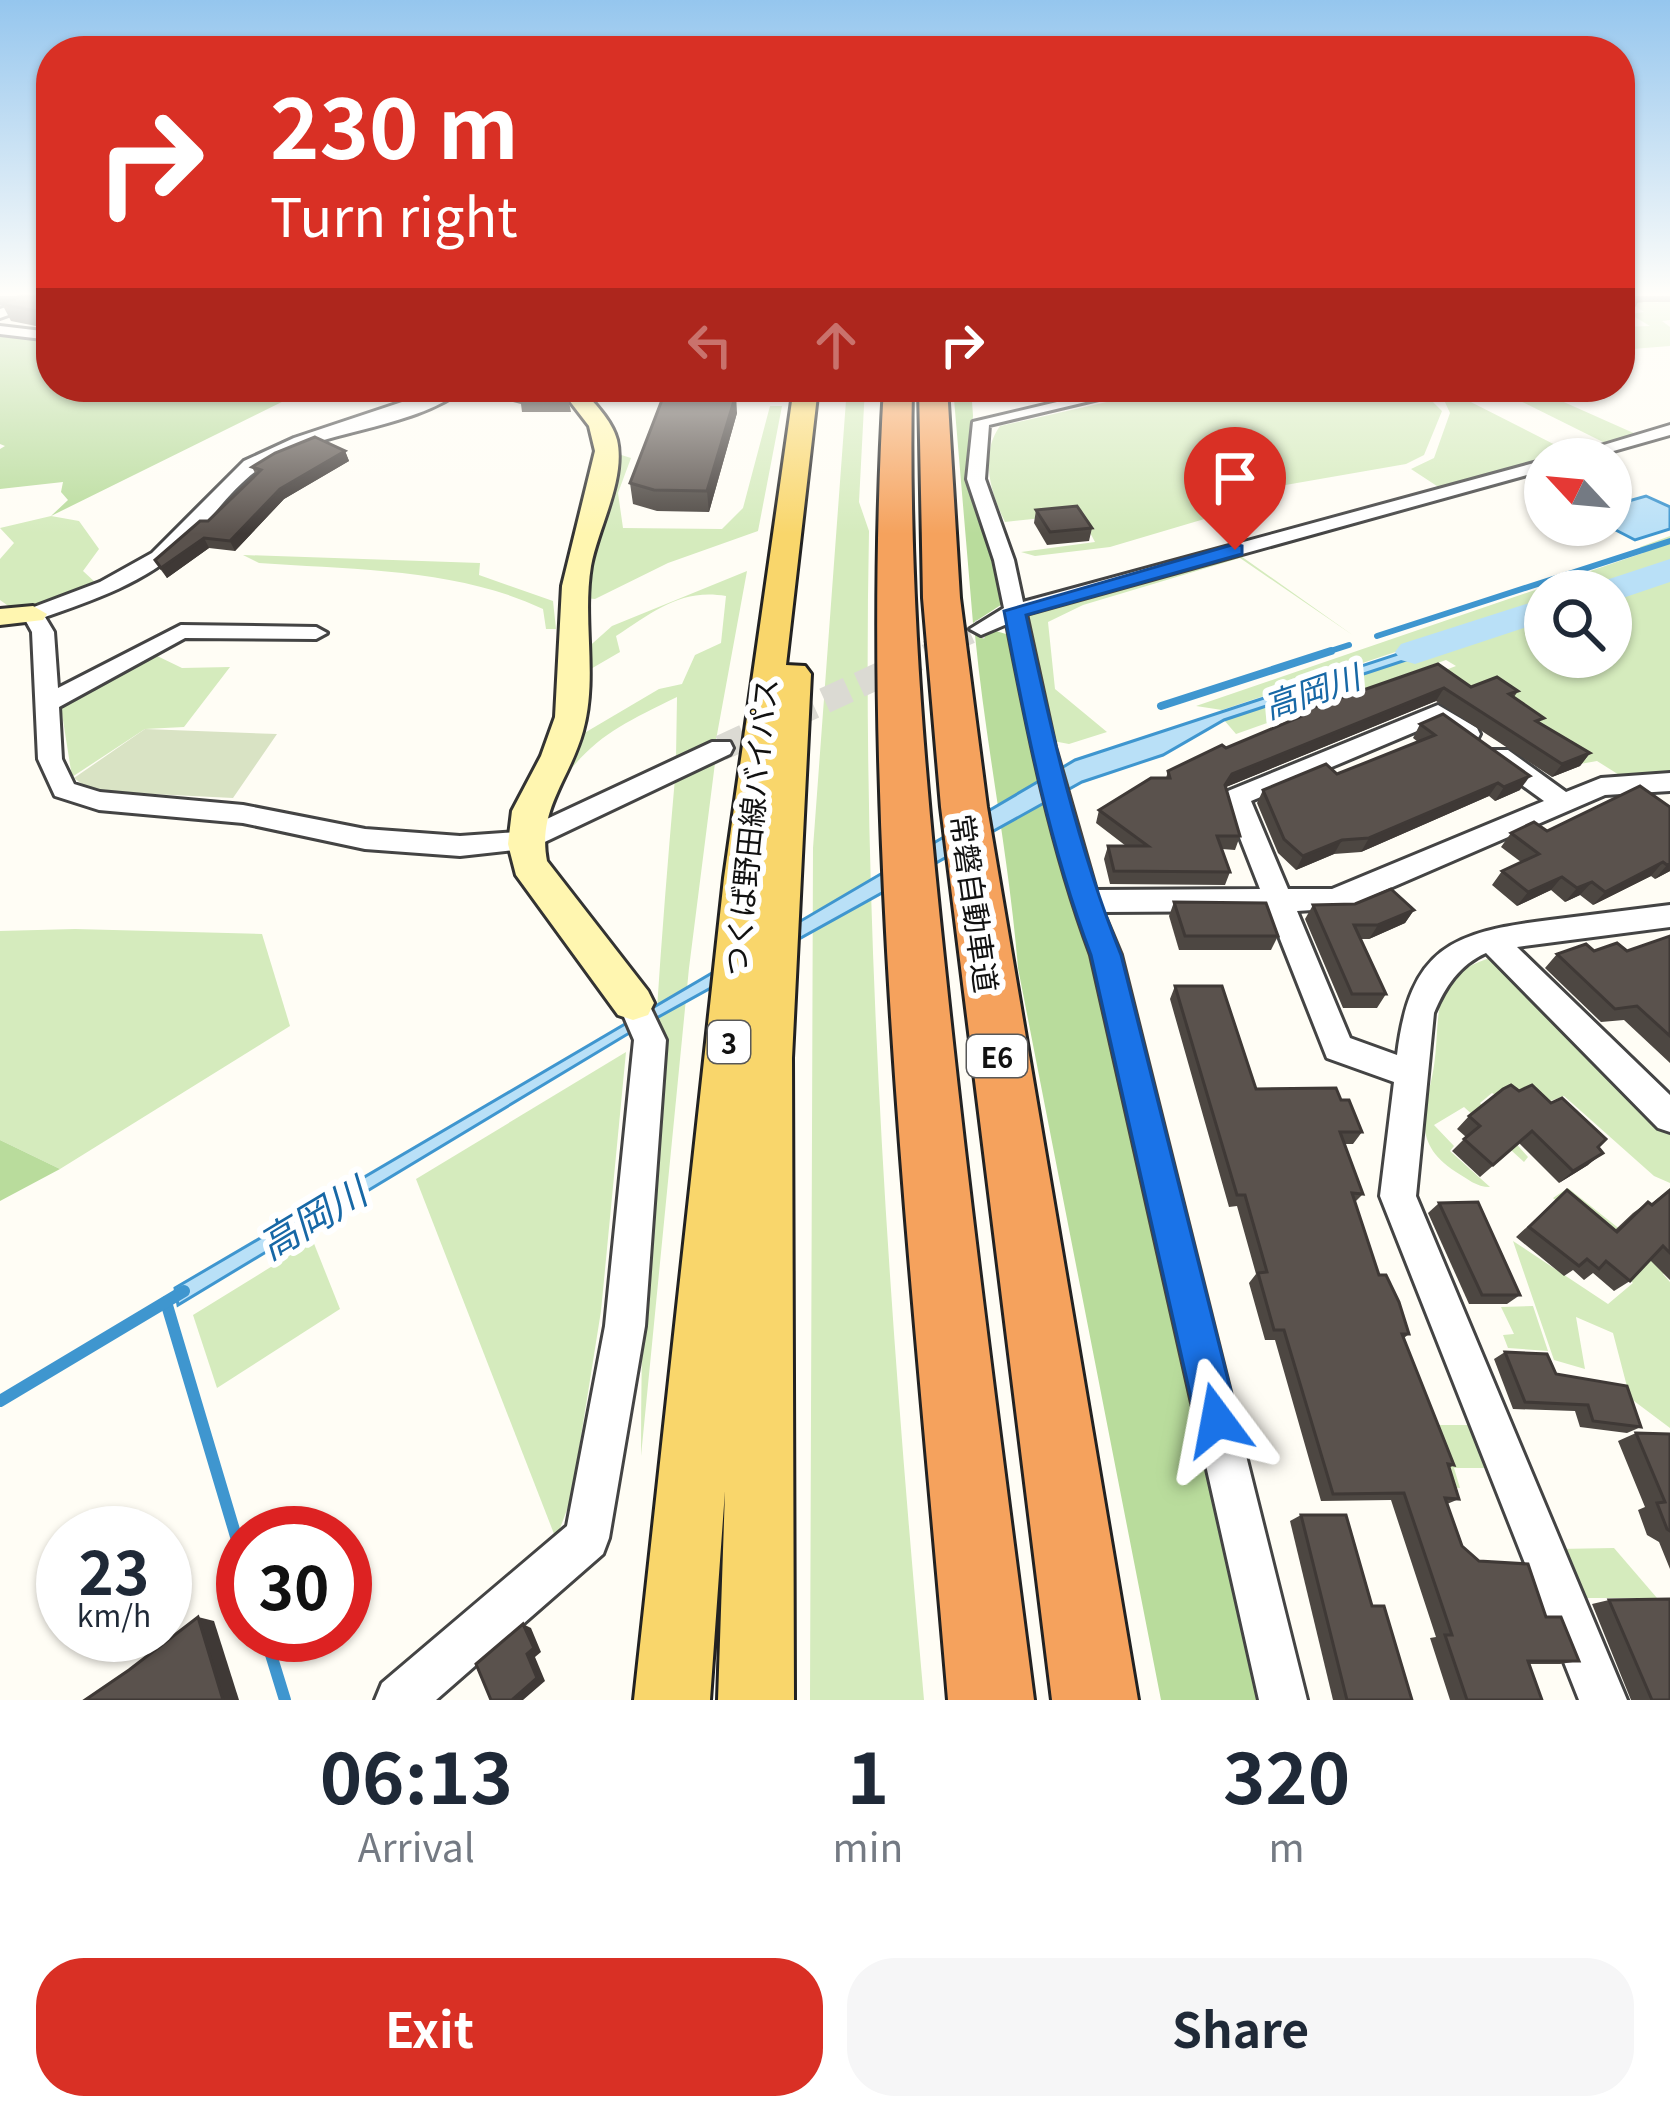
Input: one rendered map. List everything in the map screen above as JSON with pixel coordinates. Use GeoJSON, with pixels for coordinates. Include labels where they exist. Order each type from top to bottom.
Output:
{"type":"FeatureCollection","features":[{"type":"Feature","properties":{"kind":"highway","name":"常磐自動車道"},"geometry":{"type":"LineString","coordinates":[[898,402],[894,526],[902,763],[932,1141],[992,1700]]}},
{"type":"Feature","properties":{"kind":"highway","name":"常磐自動車道"},"geometry":{"type":"LineString","coordinates":[[933,402],[936,529],[958,768],[1008,1144],[1095,1700]]}},
{"type":"Feature","properties":{"kind":"main road","name":"つくば野田線バイパス"},"geometry":{"type":"LineString","coordinates":[[672,1700],[744,852],[767,650],[804,402]]}},
{"type":"Feature","properties":{"kind":"main road","name":"つくば野田線バイパス"},"geometry":{"type":"LineString","coordinates":[[756,1700],[762,1260],[778,846],[824,402]]}},
{"type":"Feature","properties":{"kind":"street"},"geometry":{"type":"LineString","coordinates":[[0,617],[33,614],[94,591],[156,558],[185,533],[216,491],[268,455],[425,402]]}},
{"type":"Feature","properties":{"kind":"street"},"geometry":{"type":"LineString","coordinates":[[399,1700],[587,1538],[627,1302],[650,1040],[633,1003],[529,865],[523,841],[524,821],[564,741],[571,714],[577,568],[604,461],[606,440],[579,402]]}},
{"type":"Feature","properties":{"kind":"street"},"geometry":{"type":"LineString","coordinates":[[1070,402],[979,425],[980,500],[1004,560],[1043,748],[1085,901],[1106,955],[1283,1700]]}},
{"type":"Feature","properties":{"kind":"street"},"geometry":{"type":"LineString","coordinates":[[1632,441],[1670,430]]}},
{"type":"Feature","properties":{"kind":"street"},"geometry":{"type":"LineString","coordinates":[[980,629],[1014,611],[1524,471]]}},
{"type":"Feature","properties":{"kind":"street"},"geometry":{"type":"LineString","coordinates":[[33,614],[43,632],[50,759],[64,790],[72,795],[243,814],[381,841],[460,846],[523,841],[722,748]]}},
{"type":"Feature","properties":{"kind":"street"},"geometry":{"type":"LineString","coordinates":[[48,704],[181,631],[316,633]]}},
{"type":"Feature","properties":{"kind":"street"},"geometry":{"type":"LineString","coordinates":[[1408,1073],[1338,1048],[1237,797],[1438,713],[1564,803]]}},
{"type":"Feature","properties":{"kind":"street"},"geometry":{"type":"LineString","coordinates":[[1085,901],[1334,900],[1600,787],[1670,782]]}},
{"type":"Feature","properties":{"kind":"street"},"geometry":{"type":"LineString","coordinates":[[1603,1700],[1398,1196],[1408,1073],[1418,1012],[1434,978],[1462,951],[1490,940],[1670,916]]}},
{"type":"Feature","properties":{"kind":"street"},"geometry":{"type":"LineString","coordinates":[[1490,940],[1670,1117]]}},
{"type":"Feature","properties":{"kind":"green space"},"geometry":{"type":"Polygon","coordinates":[[[0,375],[36,375],[36,402],[282,402],[51,516],[68,500],[61,492],[63,482],[0,489],[0,449],[5,446],[0,444],[0,375]]]}},
{"type":"Feature","properties":{"kind":"green space"},"geometry":{"type":"Polygon","coordinates":[[[846,402],[864,402],[859,502],[869,531],[869,823],[880,1116],[924,1700],[810,1700],[813,848],[846,402]]]}},
{"type":"Feature","properties":{"kind":"green space"},"geometry":{"type":"Polygon","coordinates":[[[954,402],[972,402],[967,484],[1007,601],[973,623],[954,402]]]}},
{"type":"Feature","properties":{"kind":"green space"},"geometry":{"type":"Polygon","coordinates":[[[1106,402],[1433,402],[1442,411],[1424,455],[1406,464],[1274,487],[1228,512],[1110,547],[1035,556],[1021,552],[1095,542],[1080,514],[1005,522],[995,499],[989,462],[1000,426],[1106,402]]]}},
{"type":"Feature","properties":{"kind":"green space"},"geometry":{"type":"Polygon","coordinates":[[[1445,402],[1471,402],[1542,438],[1524,438],[1524,468],[1443,490],[1411,469],[1434,458],[1450,413],[1445,402]]]}},
{"type":"Feature","properties":{"kind":"green space"},"geometry":{"type":"Polygon","coordinates":[[[1522,402],[1564,402],[1638,435],[1595,438],[1522,402]]]}},
{"type":"Feature","properties":{"kind":"green space"},"geometry":{"type":"Polygon","coordinates":[[[770,406],[782,406],[758,531],[668,563],[595,599],[584,598],[615,453],[631,458],[618,493],[623,528],[722,529],[743,508],[770,406]]]}},
{"type":"Feature","properties":{"kind":"green space"},"geometry":{"type":"Polygon","coordinates":[[[51,516],[79,521],[99,549],[83,571],[97,584],[41,607],[14,610],[0,600],[0,559],[14,543],[0,528],[51,516]]]}},
{"type":"Feature","properties":{"kind":"green space"},"geometry":{"type":"Polygon","coordinates":[[[1670,536],[1670,567],[1632,581],[1632,570],[1593,570],[1643,553],[1640,547],[1670,536]]]}},
{"type":"Feature","properties":{"kind":"green space"},"geometry":{"type":"Polygon","coordinates":[[[1238,554],[1354,636],[1240,558],[1083,605],[1048,622],[1055,689],[1107,732],[1069,744],[1053,741],[1025,614],[1238,554]]]}},
{"type":"Feature","properties":{"kind":"green space"},"geometry":{"type":"Polygon","coordinates":[[[243,555],[480,563],[479,575],[553,601],[556,629],[546,629],[543,609],[475,586],[404,573],[259,563],[243,555]]]}},
{"type":"Feature","properties":{"kind":"green space"},"geometry":{"type":"Polygon","coordinates":[[[747,571],[716,740],[676,758],[677,697],[608,735],[580,758],[554,792],[581,735],[659,689],[682,684],[695,655],[721,643],[726,596],[695,596],[655,611],[616,636],[620,652],[589,670],[584,651],[612,626],[747,571]]]}},
{"type":"Feature","properties":{"kind":"green space"},"geometry":{"type":"Polygon","coordinates":[[[1670,575],[1670,774],[1624,778],[1597,761],[1580,764],[1430,676],[1456,666],[1446,660],[1236,734],[1224,720],[1524,620],[1524,678],[1632,678],[1632,588],[1670,575]]]}},
{"type":"Feature","properties":{"kind":"green space"},"geometry":{"type":"Polygon","coordinates":[[[1524,594],[1524,609],[1222,710],[1196,706],[1524,594]]]}},
{"type":"Feature","properties":{"kind":"green space"},"geometry":{"type":"Polygon","coordinates":[[[989,629],[1006,634],[1013,646],[1053,842],[1086,939],[1263,1700],[1161,1700],[1018,968],[975,635],[989,629]]]}},
{"type":"Feature","properties":{"kind":"green space"},"geometry":{"type":"Polygon","coordinates":[[[151,653],[182,668],[230,667],[184,727],[145,729],[72,777],[60,701],[151,653]]]}},
{"type":"Feature","properties":{"kind":"green space"},"geometry":{"type":"Polygon","coordinates":[[[145,729],[277,734],[233,798],[91,791],[74,778],[145,729]]]}},
{"type":"Feature","properties":{"kind":"green space"},"geometry":{"type":"Polygon","coordinates":[[[715,763],[689,968],[641,1456],[650,1117],[675,778],[715,763]]]}},
{"type":"Feature","properties":{"kind":"green space"},"geometry":{"type":"Polygon","coordinates":[[[0,931],[262,934],[290,1026],[60,1169],[0,1140],[0,931]]]}},
{"type":"Feature","properties":{"kind":"green space"},"geometry":{"type":"Polygon","coordinates":[[[1493,957],[1670,1134],[1670,1183],[1654,1176],[1564,1096],[1528,1102],[1492,1093],[1480,1103],[1528,1157],[1524,1162],[1464,1107],[1434,1125],[1454,1146],[1450,1151],[1490,1187],[1468,1180],[1433,1151],[1425,1118],[1440,1004],[1455,977],[1493,957]]]}},
{"type":"Feature","properties":{"kind":"green space"},"geometry":{"type":"Polygon","coordinates":[[[626,1052],[601,1311],[571,1499],[556,1539],[416,1179],[626,1052]]]}},
{"type":"Feature","properties":{"kind":"green space"},"geometry":{"type":"Polygon","coordinates":[[[0,1140],[60,1169],[0,1201],[0,1140]]]}},
{"type":"Feature","properties":{"kind":"green space"},"geometry":{"type":"Polygon","coordinates":[[[1568,1188],[1670,1269],[1663,1274],[1670,1282],[1670,1428],[1630,1398],[1613,1333],[1576,1317],[1585,1369],[1554,1360],[1513,1241],[1608,1304],[1633,1283],[1623,1274],[1627,1259],[1553,1198],[1568,1188]]]}},
{"type":"Feature","properties":{"kind":"green space"},"geometry":{"type":"Polygon","coordinates":[[[313,1241],[340,1309],[217,1388],[193,1315],[313,1241]]]}},
{"type":"Feature","properties":{"kind":"green space"},"geometry":{"type":"Polygon","coordinates":[[[1533,1306],[1548,1351],[1508,1348],[1503,1335],[1514,1334],[1501,1307],[1533,1306]]]}},
{"type":"Feature","properties":{"kind":"green space"},"geometry":{"type":"Polygon","coordinates":[[[1373,1425],[1472,1425],[1488,1468],[1454,1468],[1460,1488],[1443,1487],[1373,1425]]]}},
{"type":"Feature","properties":{"kind":"green space"},"geometry":{"type":"Polygon","coordinates":[[[1614,1548],[1657,1598],[1579,1598],[1558,1549],[1614,1548]]]}},
{"type":"Feature","properties":{"kind":"water"},"geometry":{"type":"Polygon","coordinates":[[[1646,496],[1670,507],[1670,529],[1632,538],[1632,500],[1646,496]]]}},
{"type":"Feature","properties":{"kind":"water"},"geometry":{"type":"Polygon","coordinates":[[[1474,629],[1479,636],[1224,720],[1163,755],[1082,782],[626,1035],[178,1305],[175,1288],[1075,760],[1474,629]]]}},
{"type":"Feature","properties":{"kind":"building"},"geometry":{"type":"Polygon","coordinates":[[[661,402],[734,402],[707,491],[654,490],[630,483],[661,402]]]}},
{"type":"Feature","properties":{"kind":"building"},"geometry":{"type":"Polygon","coordinates":[[[315,437],[345,451],[280,489],[230,541],[204,538],[161,568],[155,560],[200,521],[208,521],[261,470],[252,467],[315,437]]]}},
{"type":"Feature","properties":{"kind":"building"},"geometry":{"type":"Polygon","coordinates":[[[1077,506],[1092,528],[1050,532],[1036,510],[1077,506]]]}},
{"type":"Feature","properties":{"kind":"building"},"geometry":{"type":"Polygon","coordinates":[[[1438,664],[1471,687],[1497,677],[1518,691],[1509,694],[1544,718],[1536,721],[1590,753],[1562,764],[1444,688],[1232,774],[1225,785],[1240,836],[1217,836],[1230,872],[1114,871],[1108,846],[1148,846],[1099,810],[1151,778],[1170,778],[1168,771],[1222,745],[1226,748],[1307,714],[1303,711],[1438,664]]]}},
{"type":"Feature","properties":{"kind":"building"},"geometry":{"type":"Polygon","coordinates":[[[1443,714],[1530,776],[1504,787],[1498,783],[1369,838],[1342,840],[1303,856],[1284,839],[1263,790],[1326,764],[1337,774],[1435,735],[1420,724],[1443,714]]]}},
{"type":"Feature","properties":{"kind":"building"},"geometry":{"type":"Polygon","coordinates":[[[1640,786],[1670,807],[1670,864],[1663,862],[1605,892],[1592,882],[1577,888],[1562,877],[1528,892],[1502,871],[1539,854],[1511,833],[1534,822],[1547,831],[1640,786]]]}},
{"type":"Feature","properties":{"kind":"building"},"geometry":{"type":"Polygon","coordinates":[[[1391,889],[1414,910],[1378,925],[1354,925],[1386,994],[1352,994],[1313,905],[1355,904],[1391,889]]]}},
{"type":"Feature","properties":{"kind":"building"},"geometry":{"type":"Polygon","coordinates":[[[1174,902],[1266,903],[1278,936],[1185,936],[1174,902]]]}},
{"type":"Feature","properties":{"kind":"building"},"geometry":{"type":"Polygon","coordinates":[[[1670,936],[1670,1036],[1637,1006],[1615,1009],[1557,954],[1586,944],[1594,951],[1617,943],[1627,951],[1670,936]]]}},
{"type":"Feature","properties":{"kind":"building"},"geometry":{"type":"Polygon","coordinates":[[[1175,986],[1222,986],[1256,1089],[1336,1088],[1341,1100],[1349,1100],[1362,1132],[1340,1132],[1363,1194],[1352,1193],[1379,1275],[1386,1275],[1399,1302],[1409,1334],[1402,1334],[1454,1465],[1448,1464],[1459,1499],[1445,1498],[1462,1546],[1479,1561],[1528,1564],[1546,1617],[1561,1617],[1579,1661],[1528,1661],[1542,1700],[1467,1700],[1445,1635],[1452,1635],[1404,1493],[1333,1494],[1284,1330],[1274,1330],[1258,1273],[1267,1272],[1245,1195],[1237,1195],[1175,986]]]}},
{"type":"Feature","properties":{"kind":"building"},"geometry":{"type":"Polygon","coordinates":[[[1511,1085],[1519,1091],[1532,1085],[1551,1103],[1562,1098],[1606,1139],[1598,1147],[1603,1153],[1573,1171],[1532,1131],[1493,1165],[1464,1139],[1480,1126],[1469,1116],[1511,1085]]]}},
{"type":"Feature","properties":{"kind":"building"},"geometry":{"type":"Polygon","coordinates":[[[1567,1190],[1617,1232],[1648,1202],[1652,1205],[1670,1190],[1670,1253],[1663,1246],[1630,1281],[1606,1261],[1599,1269],[1587,1259],[1579,1266],[1529,1227],[1567,1190]]]}},
{"type":"Feature","properties":{"kind":"building"},"geometry":{"type":"Polygon","coordinates":[[[1478,1202],[1520,1295],[1482,1295],[1439,1203],[1478,1202]]]}},
{"type":"Feature","properties":{"kind":"building"},"geometry":{"type":"Polygon","coordinates":[[[1505,1352],[1547,1354],[1556,1374],[1627,1386],[1641,1427],[1593,1421],[1588,1405],[1525,1402],[1505,1352]]]}},
{"type":"Feature","properties":{"kind":"building"},"geometry":{"type":"Polygon","coordinates":[[[1636,1433],[1670,1434],[1670,1531],[1657,1503],[1665,1502],[1636,1433]]]}},
{"type":"Feature","properties":{"kind":"building"},"geometry":{"type":"Polygon","coordinates":[[[1301,1515],[1346,1515],[1372,1606],[1384,1606],[1412,1700],[1347,1700],[1301,1515]]]}},
{"type":"Feature","properties":{"kind":"building"},"geometry":{"type":"Polygon","coordinates":[[[1670,1599],[1670,1700],[1652,1700],[1609,1600],[1670,1599]]]}},
{"type":"Feature","properties":{"kind":"building"},"geometry":{"type":"Polygon","coordinates":[[[198,1617],[223,1700],[85,1700],[139,1662],[192,1662],[192,1622],[198,1617]]]}},
{"type":"Feature","properties":{"kind":"building"},"geometry":{"type":"Polygon","coordinates":[[[523,1624],[534,1648],[527,1654],[537,1678],[512,1700],[491,1700],[476,1664],[523,1624]]]}},
{"type":"Feature","properties":{"kind":"waterway"},"geometry":{"type":"LineString","coordinates":[[1377,636],[1670,541]]}},
{"type":"Feature","properties":{"kind":"waterway","name":"高岡川"},"geometry":{"type":"LineString","coordinates":[[1632,583],[1670,570]]}},
{"type":"Feature","properties":{"kind":"waterway","name":"高岡川"},"geometry":{"type":"LineString","coordinates":[[1415,652],[1524,616]]}},
{"type":"Feature","properties":{"kind":"waterway"},"geometry":{"type":"LineString","coordinates":[[1321,654],[1349,645]]}},
{"type":"Feature","properties":{"kind":"waterway"},"geometry":{"type":"LineString","coordinates":[[1161,706],[1331,651]]}},
{"type":"Feature","properties":{"kind":"waterway","name":"高岡川"},"geometry":{"type":"LineString","coordinates":[[0,1401],[184,1291]]}},
{"type":"Feature","properties":{"kind":"waterway"},"geometry":{"type":"LineString","coordinates":[[166,1302],[227,1506]]}},
{"type":"Feature","properties":{"kind":"waterway"},"geometry":{"type":"LineString","coordinates":[[273,1662],[285,1700]]}},
{"type":"Feature","properties":{"kind":"tunnel"},"geometry":{"type":"LineString","coordinates":[[926,654],[981,629]]}},
{"type":"Feature","properties":{"kind":"tunnel"},"geometry":{"type":"LineString","coordinates":[[721,748],[933,651]]}},
{"type":"Feature","properties":{"kind":"route"},"geometry":{"type":"LineString","coordinates":[[1217,1420],[1106,955],[1085,901],[1043,748],[1014,611],[1235,550]]}}]}
